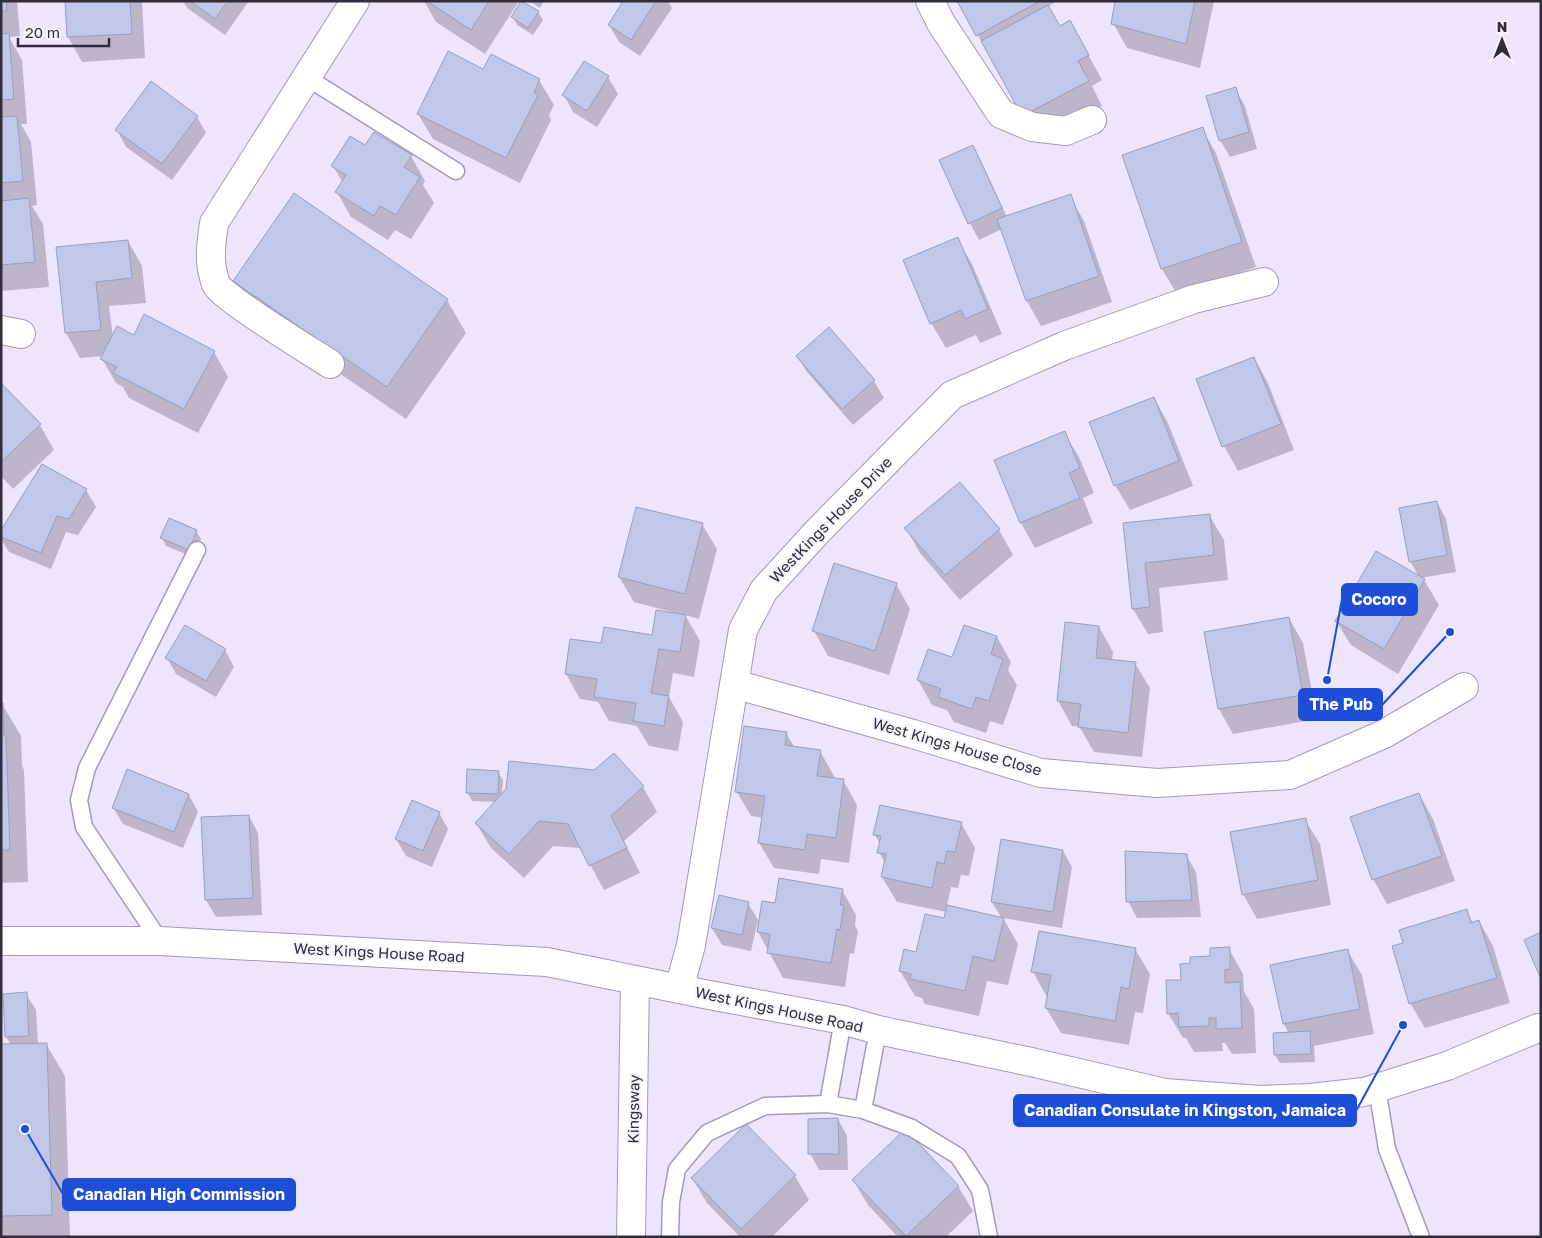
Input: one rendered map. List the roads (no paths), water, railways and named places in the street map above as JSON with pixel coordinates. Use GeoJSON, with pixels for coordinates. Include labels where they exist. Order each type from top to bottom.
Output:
{"type":"FeatureCollection","features":[{"type":"Feature","properties":{"kind":"street"},"geometry":{"type":"LineString","coordinates":[[330,364],[216,287],[209,256],[214,223],[355,1]]}},
{"type":"Feature","properties":{"kind":"street"},"geometry":{"type":"LineString","coordinates":[[930,1],[941,23],[1001,114],[1032,127],[1066,130],[1092,120]]}},
{"type":"Feature","properties":{"kind":"street","name":"WestKings House Drive"},"geometry":{"type":"LineString","coordinates":[[680,989],[691,945],[744,630],[764,590],[818,531],[952,395],[1064,346],[1194,299],[1264,282]]}},
{"type":"Feature","properties":{"kind":"street","name":"West Kings House Close"},"geometry":{"type":"LineString","coordinates":[[734,684],[1041,772],[1158,783],[1290,775],[1384,734],[1464,687]]}},
{"type":"Feature","properties":{"kind":"street","name":"West Kings House Road"},"geometry":{"type":"LineString","coordinates":[[1,941],[160,941],[547,962],[843,1020],[878,1030],[1031,1062],[1165,1093],[1260,1100],[1311,1098],[1364,1092],[1447,1066],[1539,1027]]}},
{"type":"Feature","properties":{"kind":"street","name":"Kingsway"},"geometry":{"type":"LineString","coordinates":[[631,1237],[635,980]]}},
{"type":"Feature","properties":{"kind":"lane"},"geometry":{"type":"LineString","coordinates":[[306,77],[456,171]]}},
{"type":"Feature","properties":{"kind":"lane"},"geometry":{"type":"LineString","coordinates":[[160,941],[84,827],[79,800],[87,768],[197,550]]}},
{"type":"Feature","properties":{"kind":"lane"},"geometry":{"type":"LineString","coordinates":[[828,1104],[843,1020]]}},
{"type":"Feature","properties":{"kind":"lane"},"geometry":{"type":"LineString","coordinates":[[863,1110],[878,1030]]}},
{"type":"Feature","properties":{"kind":"lane"},"geometry":{"type":"LineString","coordinates":[[1377,1088],[1387,1148],[1421,1237]]}},
{"type":"Feature","properties":{"kind":"lane"},"geometry":{"type":"LineString","coordinates":[[670,1237],[671,1202],[677,1169],[707,1133],[765,1106],[828,1104],[863,1110],[912,1128],[958,1156],[980,1190],[989,1237]]}},
{"type":"Feature","properties":{"kind":"place","name":"The Pub"},"geometry":{"type":"Point","coordinates":[1450,632]}},
{"type":"Feature","properties":{"kind":"place","name":"Cocoro"},"geometry":{"type":"Point","coordinates":[1327,680]}},
{"type":"Feature","properties":{"kind":"place","name":"Canadian Consulate in Kingston, Jamaica"},"geometry":{"type":"Point","coordinates":[1403,1025]}},
{"type":"Feature","properties":{"kind":"place","name":"Canadian High Commission"},"geometry":{"type":"Point","coordinates":[25,1129]}}]}
